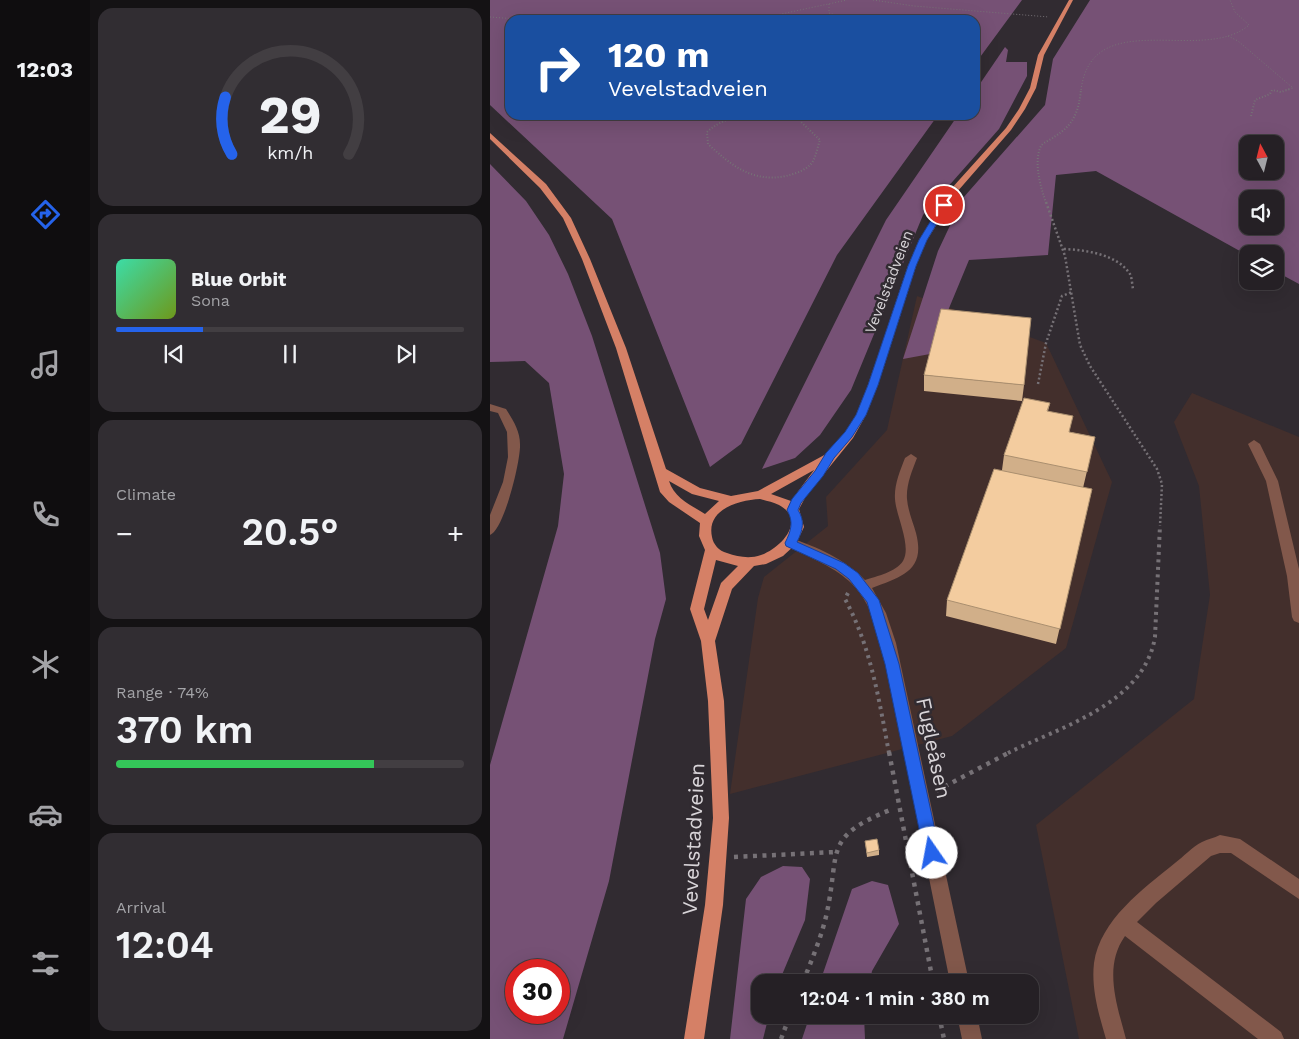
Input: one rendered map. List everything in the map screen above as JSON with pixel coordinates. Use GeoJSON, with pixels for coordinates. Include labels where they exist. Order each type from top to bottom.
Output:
{"type":"FeatureCollection","features":[{"type":"Feature","properties":{"kind":"main road","name":"Vevelstadveien"},"geometry":{"type":"LineString","coordinates":[[760,495],[779,499],[793,510],[796,502],[830,456],[849,435],[866,403],[923,240],[954,191],[1009,129],[1022,109],[1033,88],[1041,55],[1063,19],[1071,0]]}},
{"type":"Feature","properties":{"kind":"main road"},"geometry":{"type":"LineString","coordinates":[[490,135],[543,186],[567,218],[613,327],[662,471],[666,492],[673,499],[707,521]]}},
{"type":"Feature","properties":{"kind":"main road","name":"Vevelstadveien"},"geometry":{"type":"LineString","coordinates":[[694,1039],[709,949],[719,857],[721,799],[719,751],[708,641],[697,609],[712,550],[705,536],[707,521],[716,509],[731,500],[760,495],[830,456]]}},
{"type":"Feature","properties":{"kind":"main road","name":"Vevelstadveien"},"geometry":{"type":"LineString","coordinates":[[662,471],[696,491],[731,500]]}},
{"type":"Feature","properties":{"kind":"main road"},"geometry":{"type":"LineString","coordinates":[[712,550],[728,560],[750,562],[773,556],[790,543],[798,530],[793,510]]}},
{"type":"Feature","properties":{"kind":"main road","name":"Vevelstadveien"},"geometry":{"type":"LineString","coordinates":[[708,641],[726,587],[750,562]]}},
{"type":"Feature","properties":{"kind":"street"},"geometry":{"type":"LineString","coordinates":[[490,407],[502,411],[512,431],[514,461],[503,499],[490,530]]}},
{"type":"Feature","properties":{"kind":"street"},"geometry":{"type":"LineString","coordinates":[[1254,444],[1272,480],[1294,576],[1299,617]]}},
{"type":"Feature","properties":{"kind":"street"},"geometry":{"type":"LineString","coordinates":[[863,586],[903,570],[912,556],[912,539],[903,519],[901,498],[903,477],[911,458]]}},
{"type":"Feature","properties":{"kind":"street","name":"Fugleåsen"},"geometry":{"type":"LineString","coordinates":[[790,543],[840,566],[863,586],[873,600],[884,630],[958,974]]}},
{"type":"Feature","properties":{"kind":"street"},"geometry":{"type":"LineString","coordinates":[[1116,1039],[1104,977],[1106,952],[1123,923],[1206,849],[1220,844],[1234,845],[1299,890]]}},
{"type":"Feature","properties":{"kind":"street"},"geometry":{"type":"LineString","coordinates":[[1123,923],[1274,1039]]}},
{"type":"Feature","properties":{"kind":"street"},"geometry":{"type":"LineString","coordinates":[[969,1024],[972,1039]]}},
{"type":"Feature","properties":{"kind":"path"},"geometry":{"type":"LineString","coordinates":[[781,15],[846,0]]}},
{"type":"Feature","properties":{"kind":"path"},"geometry":{"type":"LineString","coordinates":[[874,0],[914,6],[1063,19]]}},
{"type":"Feature","properties":{"kind":"path"},"geometry":{"type":"LineString","coordinates":[[936,791],[1109,701],[1130,686],[1144,669],[1154,646],[1162,484],[1157,469],[1085,358],[1080,345],[1064,249],[1038,179],[1040,148],[1042,144],[1073,122],[1078,107],[1083,75],[1089,61],[1101,52],[1136,40],[1192,42],[1227,36],[1249,26],[1235,12],[1230,0]]}},
{"type":"Feature","properties":{"kind":"path"},"geometry":{"type":"LineString","coordinates":[[829,4],[829,13],[836,15]]}},
{"type":"Feature","properties":{"kind":"path"},"geometry":{"type":"LineString","coordinates":[[490,17],[505,18]]}},
{"type":"Feature","properties":{"kind":"path"},"geometry":{"type":"LineString","coordinates":[[1227,36],[1238,41],[1293,88],[1282,92],[1272,90],[1270,94],[1255,100],[1251,116]]}},
{"type":"Feature","properties":{"kind":"path"},"geometry":{"type":"LineString","coordinates":[[726,120],[715,124],[707,132],[708,144],[732,165],[752,175],[784,177],[799,172],[812,164],[820,140],[800,120]]}},
{"type":"Feature","properties":{"kind":"path"},"geometry":{"type":"LineString","coordinates":[[1064,249],[1092,252],[1115,262],[1131,275],[1133,289]]}},
{"type":"Feature","properties":{"kind":"path"},"geometry":{"type":"LineString","coordinates":[[1038,384],[1046,343],[1062,296],[1072,292]]}},
{"type":"Feature","properties":{"kind":"path"},"geometry":{"type":"LineString","coordinates":[[863,586],[849,592],[844,599],[858,623],[873,678],[931,974]]}},
{"type":"Feature","properties":{"kind":"path"},"geometry":{"type":"LineString","coordinates":[[806,974],[827,914],[836,852],[848,831],[859,823],[890,810]]}},
{"type":"Feature","properties":{"kind":"path"},"geometry":{"type":"LineString","coordinates":[[719,857],[836,852]]}},
{"type":"Feature","properties":{"kind":"path"},"geometry":{"type":"LineString","coordinates":[[781,1039],[787,1024]]}},
{"type":"Feature","properties":{"kind":"path"},"geometry":{"type":"LineString","coordinates":[[941,1024],[944,1039]]}},
{"type":"Feature","properties":{"kind":"shaded area"},"geometry":{"type":"Polygon","coordinates":[[[490,0],[1022,0],[980,57],[980,15],[505,15],[505,119],[490,105],[490,0]]]}},
{"type":"Feature","properties":{"kind":"shaded area"},"geometry":{"type":"Polygon","coordinates":[[[1090,0],[1299,0],[1299,284],[1284,276],[1284,245],[1239,245],[1239,251],[1096,171],[1056,175],[1048,255],[969,260],[930,354],[903,359],[938,251],[963,198],[1045,105],[1053,59],[1090,0]]]}},
{"type":"Feature","properties":{"kind":"shaded area"},"geometry":{"type":"Polygon","coordinates":[[[1005,47],[1008,50],[1006,62],[1027,62],[1027,76],[999,129],[923,215],[851,390],[820,435],[795,458],[762,469],[886,220],[955,120],[980,120],[980,84],[1005,47]]]}},
{"type":"Feature","properties":{"kind":"shaded area"},"geometry":{"type":"Polygon","coordinates":[[[506,120],[934,120],[837,255],[741,444],[710,467],[612,219],[506,120]]]}},
{"type":"Feature","properties":{"kind":"shaded area"},"geometry":{"type":"Polygon","coordinates":[[[490,164],[526,201],[549,235],[568,274],[592,336],[660,553],[666,599],[655,639],[609,881],[570,1015],[570,959],[505,959],[505,1024],[567,1024],[563,1039],[490,1039],[490,765],[558,526],[564,474],[549,383],[525,361],[490,362],[490,164]]]}},
{"type":"Feature","properties":{"kind":"shaded area"},"geometry":{"type":"Polygon","coordinates":[[[917,296],[1046,343],[1112,482],[1066,648],[952,736],[730,794],[758,598],[764,577],[828,526],[826,497],[887,430],[917,296]]]}},
{"type":"Feature","properties":{"kind":"shaded area"},"geometry":{"type":"Polygon","coordinates":[[[1192,393],[1299,437],[1299,1039],[1079,1039],[1036,825],[1194,699],[1210,595],[1199,486],[1174,422],[1192,393]]]}},
{"type":"Feature","properties":{"kind":"shaded area"},"geometry":{"type":"Polygon","coordinates":[[[783,866],[802,867],[810,879],[805,920],[782,974],[751,974],[751,1024],[767,1024],[763,1039],[730,1039],[746,899],[761,877],[783,866]]]}},
{"type":"Feature","properties":{"kind":"shaded area"},"geometry":{"type":"Polygon","coordinates":[[[872,881],[888,885],[899,924],[871,974],[823,974],[852,889],[872,881]]]}},
{"type":"Feature","properties":{"kind":"shaded area"},"geometry":{"type":"Polygon","coordinates":[[[807,1024],[864,1024],[865,1039],[802,1039],[807,1024]]]}},
{"type":"Feature","properties":{"kind":"building"},"geometry":{"type":"Polygon","coordinates":[[[941,309],[1031,318],[1024,385],[924,375],[941,309]]]}},
{"type":"Feature","properties":{"kind":"building"},"geometry":{"type":"Polygon","coordinates":[[[1024,398],[1050,403],[1047,411],[1073,416],[1069,432],[1095,437],[1087,472],[1004,455],[1024,398]]]}},
{"type":"Feature","properties":{"kind":"building"},"geometry":{"type":"Polygon","coordinates":[[[994,469],[1092,489],[1060,629],[947,600],[994,469]]]}},
{"type":"Feature","properties":{"kind":"building"},"geometry":{"type":"Polygon","coordinates":[[[877,839],[879,850],[867,853],[865,841],[877,839]]]}},
{"type":"Feature","properties":{"kind":"route"},"geometry":{"type":"LineString","coordinates":[[932,853],[892,664],[884,630],[873,600],[854,576],[840,566],[790,543],[798,530],[798,522],[793,510],[796,502],[830,456],[849,435],[861,415],[873,385],[912,266],[923,240],[944,205]]}}]}
